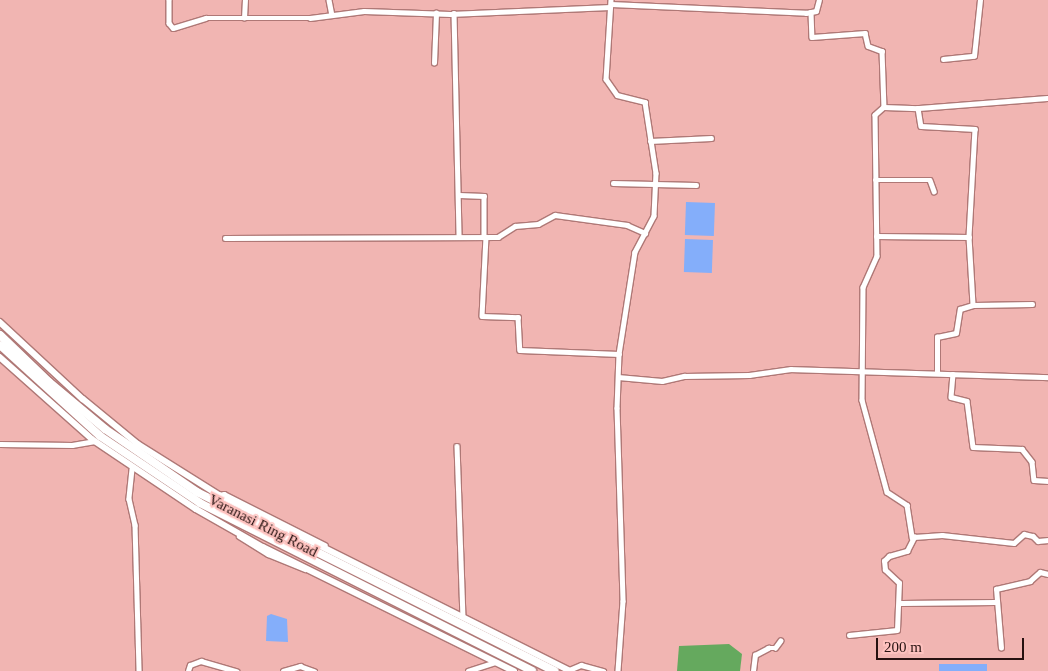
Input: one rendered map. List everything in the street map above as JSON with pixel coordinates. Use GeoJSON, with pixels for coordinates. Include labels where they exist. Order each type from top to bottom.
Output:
{"type":"FeatureCollection","features":[{"type":"Feature","properties":{"kind":"highway","name":"Varanasi Ring Road"},"geometry":{"type":"LineString","coordinates":[[0,335],[49,382],[105,429],[197,492],[555,671]]}},
{"type":"Feature","properties":{"kind":"highway"},"geometry":{"type":"LineString","coordinates":[[0,346],[100,436],[200,503],[532,671]]}},
{"type":"Feature","properties":{"kind":"street"},"geometry":{"type":"LineString","coordinates":[[169,0],[169,23],[173,28],[206,18],[332,15],[364,11],[454,13],[611,4],[811,12],[818,9],[819,0]]}},
{"type":"Feature","properties":{"kind":"street"},"geometry":{"type":"LineString","coordinates":[[244,18],[245,0]]}},
{"type":"Feature","properties":{"kind":"street"},"geometry":{"type":"LineString","coordinates":[[329,0],[332,15]]}},
{"type":"Feature","properties":{"kind":"street"},"geometry":{"type":"LineString","coordinates":[[943,59],[974,56],[980,0]]}},
{"type":"Feature","properties":{"kind":"street"},"geometry":{"type":"LineString","coordinates":[[611,4],[606,79],[617,95],[645,102],[656,184],[654,216],[635,252],[619,354],[623,600],[618,671]]}},
{"type":"Feature","properties":{"kind":"street"},"geometry":{"type":"LineString","coordinates":[[811,12],[812,37],[865,33],[868,46],[882,49],[884,107]]}},
{"type":"Feature","properties":{"kind":"street"},"geometry":{"type":"LineString","coordinates":[[434,63],[436,13]]}},
{"type":"Feature","properties":{"kind":"street"},"geometry":{"type":"LineString","coordinates":[[454,13],[459,237]]}},
{"type":"Feature","properties":{"kind":"street"},"geometry":{"type":"LineString","coordinates":[[849,635],[894,632],[899,626],[899,583],[885,570],[884,561],[889,556],[907,551],[912,538],[908,508],[888,495],[862,400],[864,372],[863,287],[876,262],[875,115],[884,107],[918,108],[1048,98]]}},
{"type":"Feature","properties":{"kind":"street"},"geometry":{"type":"LineString","coordinates":[[918,108],[921,126],[975,129],[969,237],[973,305]]}},
{"type":"Feature","properties":{"kind":"street"},"geometry":{"type":"LineString","coordinates":[[650,140],[711,138]]}},
{"type":"Feature","properties":{"kind":"street"},"geometry":{"type":"LineString","coordinates":[[875,180],[930,180],[934,191]]}},
{"type":"Feature","properties":{"kind":"street"},"geometry":{"type":"LineString","coordinates":[[613,183],[696,185]]}},
{"type":"Feature","properties":{"kind":"street"},"geometry":{"type":"LineString","coordinates":[[459,195],[484,196],[484,318],[518,318],[519,348],[522,350],[619,354]]}},
{"type":"Feature","properties":{"kind":"street"},"geometry":{"type":"LineString","coordinates":[[225,238],[441,240],[459,237],[501,237],[515,226],[538,224],[555,215],[627,225],[645,233]]}},
{"type":"Feature","properties":{"kind":"street"},"geometry":{"type":"LineString","coordinates":[[876,236],[969,237]]}},
{"type":"Feature","properties":{"kind":"street"},"geometry":{"type":"LineString","coordinates":[[937,373],[937,337],[956,333],[960,309],[973,305],[1032,304]]}},
{"type":"Feature","properties":{"kind":"street"},"geometry":{"type":"LineString","coordinates":[[0,322],[83,399],[138,444],[219,495],[570,670],[581,665],[604,671]]}},
{"type":"Feature","properties":{"kind":"street"},"geometry":{"type":"LineString","coordinates":[[0,357],[94,441],[132,469],[231,529],[311,571],[514,671]]}},
{"type":"Feature","properties":{"kind":"street"},"geometry":{"type":"LineString","coordinates":[[618,377],[662,381],[684,376],[749,375],[791,369],[1048,377]]}},
{"type":"Feature","properties":{"kind":"street"},"geometry":{"type":"LineString","coordinates":[[953,374],[951,397],[967,401],[973,447],[1022,449],[1032,462],[1034,480],[1048,481]]}},
{"type":"Feature","properties":{"kind":"street"},"geometry":{"type":"LineString","coordinates":[[0,444],[80,445],[94,441]]}},
{"type":"Feature","properties":{"kind":"street"},"geometry":{"type":"LineString","coordinates":[[456,446],[463,615]]}},
{"type":"Feature","properties":{"kind":"street"},"geometry":{"type":"LineString","coordinates":[[132,469],[129,499],[134,525],[139,671]]}},
{"type":"Feature","properties":{"kind":"street"},"geometry":{"type":"LineString","coordinates":[[912,538],[937,534],[1014,543],[1022,535],[1028,534],[1038,541],[1048,540]]}},
{"type":"Feature","properties":{"kind":"street"},"geometry":{"type":"LineString","coordinates":[[1000,648],[995,602],[998,587],[1030,582],[1040,572],[1048,574]]}},
{"type":"Feature","properties":{"kind":"street"},"geometry":{"type":"LineString","coordinates":[[900,603],[995,602]]}},
{"type":"Feature","properties":{"kind":"street"},"geometry":{"type":"LineString","coordinates":[[753,671],[755,656],[768,648],[775,648],[780,641]]}},
{"type":"Feature","properties":{"kind":"street"},"geometry":{"type":"LineString","coordinates":[[188,671],[192,663],[203,661],[237,671]]}},
{"type":"Feature","properties":{"kind":"street"},"geometry":{"type":"LineString","coordinates":[[468,671],[495,662]]}},
{"type":"Feature","properties":{"kind":"street"},"geometry":{"type":"LineString","coordinates":[[283,671],[300,666],[314,671]]}},
{"type":"Feature","properties":{"kind":"green space"},"geometry":{"type":"Polygon","coordinates":[[[729,644],[742,654],[740,671],[677,671],[679,646],[729,644]]]}},
{"type":"Feature","properties":{"kind":"water"},"geometry":{"type":"Polygon","coordinates":[[[686,202],[715,203],[714,236],[685,235],[686,202]]]}},
{"type":"Feature","properties":{"kind":"water"},"geometry":{"type":"Polygon","coordinates":[[[685,239],[713,240],[712,273],[684,272],[685,239]]]}},
{"type":"Feature","properties":{"kind":"water"},"geometry":{"type":"Polygon","coordinates":[[[271,614],[287,619],[288,642],[266,641],[267,616],[271,614]]]}},
{"type":"Feature","properties":{"kind":"water"},"geometry":{"type":"Polygon","coordinates":[[[939,664],[987,664],[987,671],[939,671],[939,664]]]}}]}
